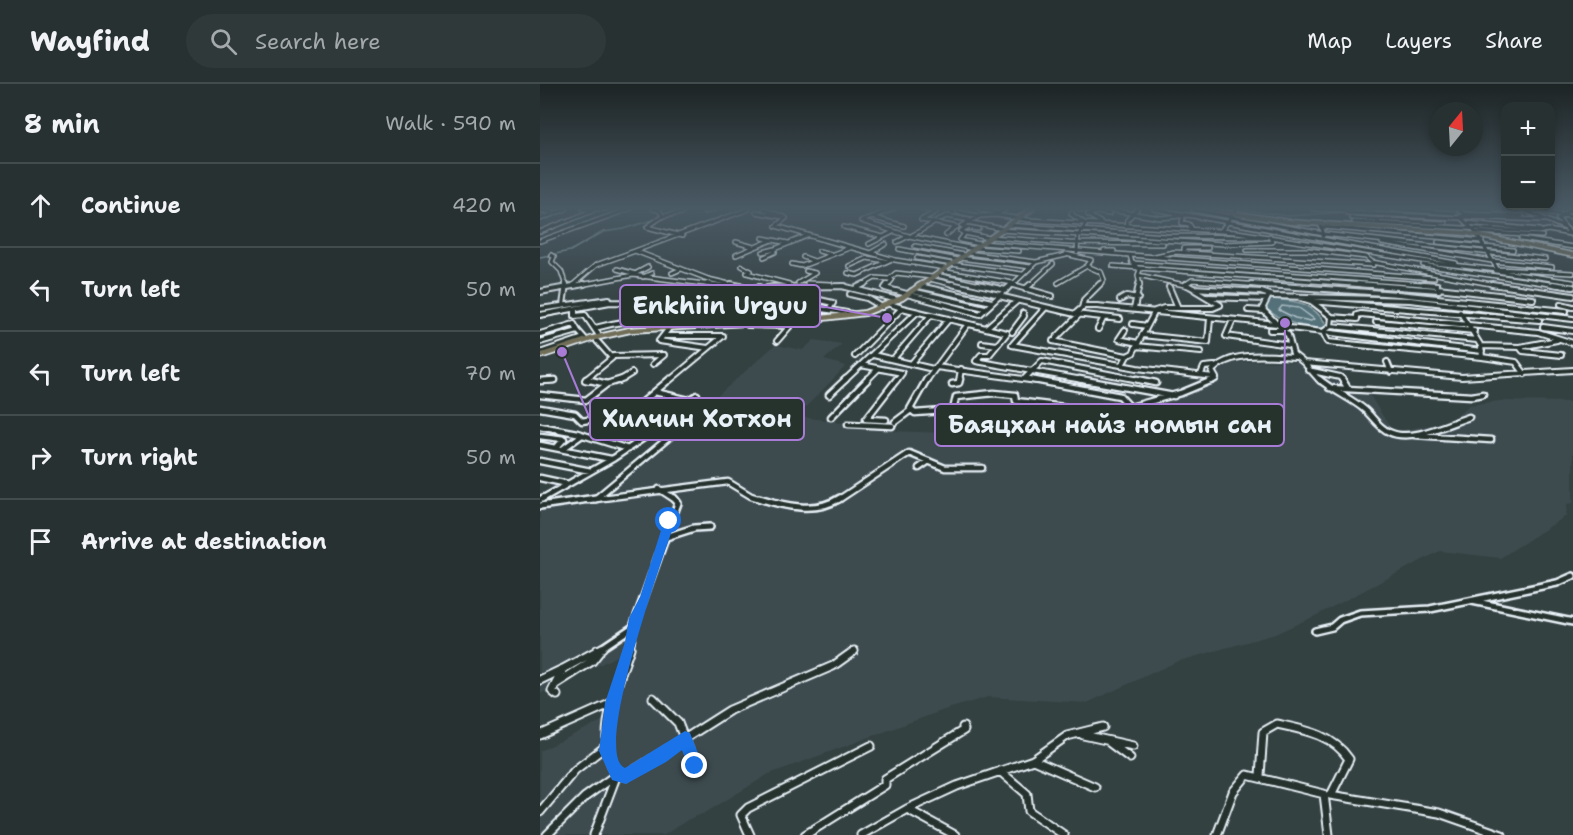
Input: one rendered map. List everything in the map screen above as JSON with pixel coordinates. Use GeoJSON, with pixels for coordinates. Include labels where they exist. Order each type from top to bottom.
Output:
{"type":"FeatureCollection","features":[{"type":"Feature","properties":{"kind":"main road"},"geometry":{"type":"LineString","coordinates":[[540,354],[585,339],[630,330],[751,322],[771,323],[854,314],[882,307],[898,300],[981,244]]}},
{"type":"Feature","properties":{"kind":"main road"},"geometry":{"type":"LineString","coordinates":[[1526,244],[1573,255]]}},
{"type":"Feature","properties":{"kind":"street"},"geometry":{"type":"LineString","coordinates":[[569,286],[596,266],[652,244]]}},
{"type":"Feature","properties":{"kind":"street"},"geometry":{"type":"LineString","coordinates":[[744,244],[755,247]]}},
{"type":"Feature","properties":{"kind":"street"},"geometry":{"type":"LineString","coordinates":[[736,255],[762,244]]}},
{"type":"Feature","properties":{"kind":"street"},"geometry":{"type":"LineString","coordinates":[[763,252],[786,244]]}},
{"type":"Feature","properties":{"kind":"street"},"geometry":{"type":"LineString","coordinates":[[835,244],[892,259],[1013,284],[1052,296]]}},
{"type":"Feature","properties":{"kind":"street"},"geometry":{"type":"LineString","coordinates":[[872,252],[886,244]]}},
{"type":"Feature","properties":{"kind":"street"},"geometry":{"type":"LineString","coordinates":[[953,244],[1018,252]]}},
{"type":"Feature","properties":{"kind":"street"},"geometry":{"type":"LineString","coordinates":[[981,244],[1042,250],[1091,260],[1087,266],[1059,283]]}},
{"type":"Feature","properties":{"kind":"street"},"geometry":{"type":"LineString","coordinates":[[1042,250],[1046,244]]}},
{"type":"Feature","properties":{"kind":"street"},"geometry":{"type":"LineString","coordinates":[[1077,244],[1077,253]]}},
{"type":"Feature","properties":{"kind":"street"},"geometry":{"type":"LineString","coordinates":[[1326,244],[1497,270],[1573,273]]}},
{"type":"Feature","properties":{"kind":"street"},"geometry":{"type":"LineString","coordinates":[[1354,244],[1497,270],[1504,274],[1573,282]]}},
{"type":"Feature","properties":{"kind":"street"},"geometry":{"type":"LineString","coordinates":[[1396,244],[1495,261],[1552,267]]}},
{"type":"Feature","properties":{"kind":"street"},"geometry":{"type":"LineString","coordinates":[[1405,244],[1545,259]]}},
{"type":"Feature","properties":{"kind":"street"},"geometry":{"type":"LineString","coordinates":[[1454,244],[1513,250]]}},
{"type":"Feature","properties":{"kind":"street"},"geometry":{"type":"LineString","coordinates":[[1483,244],[1495,261],[1498,278]]}},
{"type":"Feature","properties":{"kind":"street"},"geometry":{"type":"LineString","coordinates":[[1560,244],[1573,247]]}},
{"type":"Feature","properties":{"kind":"street"},"geometry":{"type":"LineString","coordinates":[[1359,250],[1360,245]]}},
{"type":"Feature","properties":{"kind":"street"},"geometry":{"type":"LineString","coordinates":[[915,246],[1031,267]]}},
{"type":"Feature","properties":{"kind":"street"},"geometry":{"type":"LineString","coordinates":[[1340,246],[1339,250],[1351,255]]}},
{"type":"Feature","properties":{"kind":"street"},"geometry":{"type":"LineString","coordinates":[[792,264],[802,266],[849,248]]}},
{"type":"Feature","properties":{"kind":"street"},"geometry":{"type":"LineString","coordinates":[[1184,253],[1184,248],[1208,248]]}},
{"type":"Feature","properties":{"kind":"street"},"geometry":{"type":"LineString","coordinates":[[764,257],[775,252],[775,249]]}},
{"type":"Feature","properties":{"kind":"street"},"geometry":{"type":"LineString","coordinates":[[899,249],[1036,262],[1077,253],[1155,256],[1452,278]]}},
{"type":"Feature","properties":{"kind":"street"},"geometry":{"type":"LineString","coordinates":[[1247,250],[1309,250],[1351,255],[1370,258],[1372,262],[1452,278],[1573,296]]}},
{"type":"Feature","properties":{"kind":"street"},"geometry":{"type":"LineString","coordinates":[[635,251],[681,269],[747,288]]}},
{"type":"Feature","properties":{"kind":"street"},"geometry":{"type":"LineString","coordinates":[[819,251],[830,254]]}},
{"type":"Feature","properties":{"kind":"street"},"geometry":{"type":"LineString","coordinates":[[1096,254],[1114,251]]}},
{"type":"Feature","properties":{"kind":"street"},"geometry":{"type":"LineString","coordinates":[[1277,251],[1278,257]]}},
{"type":"Feature","properties":{"kind":"street"},"geometry":{"type":"LineString","coordinates":[[1155,256],[1161,253],[1184,253],[1277,259],[1278,257],[1372,265],[1372,262]]}},
{"type":"Feature","properties":{"kind":"street"},"geometry":{"type":"LineString","coordinates":[[1519,254],[1523,258]]}},
{"type":"Feature","properties":{"kind":"street"},"geometry":{"type":"LineString","coordinates":[[551,255],[554,257],[552,262],[569,286],[564,307]]}},
{"type":"Feature","properties":{"kind":"street"},"geometry":{"type":"LineString","coordinates":[[1130,255],[1132,262],[1138,267]]}},
{"type":"Feature","properties":{"kind":"street"},"geometry":{"type":"LineString","coordinates":[[803,257],[814,261]]}},
{"type":"Feature","properties":{"kind":"street"},"geometry":{"type":"LineString","coordinates":[[849,266],[867,258],[885,261]]}},
{"type":"Feature","properties":{"kind":"street"},"geometry":{"type":"LineString","coordinates":[[917,258],[1022,274]]}},
{"type":"Feature","properties":{"kind":"street"},"geometry":{"type":"LineString","coordinates":[[848,273],[856,275],[892,259]]}},
{"type":"Feature","properties":{"kind":"street"},"geometry":{"type":"LineString","coordinates":[[849,261],[856,262]]}},
{"type":"Feature","properties":{"kind":"street"},"geometry":{"type":"LineString","coordinates":[[848,424],[893,424],[912,410],[920,389],[969,324],[1036,262]]}},
{"type":"Feature","properties":{"kind":"street"},"geometry":{"type":"LineString","coordinates":[[1132,262],[1438,288],[1533,299]]}},
{"type":"Feature","properties":{"kind":"street"},"geometry":{"type":"LineString","coordinates":[[1024,289],[1053,264]]}},
{"type":"Feature","properties":{"kind":"street"},"geometry":{"type":"LineString","coordinates":[[1423,265],[1498,278],[1573,287]]}},
{"type":"Feature","properties":{"kind":"street"},"geometry":{"type":"LineString","coordinates":[[742,266],[752,271],[747,273],[789,284]]}},
{"type":"Feature","properties":{"kind":"street"},"geometry":{"type":"LineString","coordinates":[[1087,266],[1101,272],[1104,280],[1098,289],[1084,300],[1077,315],[1055,340],[1127,356]]}},
{"type":"Feature","properties":{"kind":"street"},"geometry":{"type":"LineString","coordinates":[[1113,266],[1438,288]]}},
{"type":"Feature","properties":{"kind":"street"},"geometry":{"type":"LineString","coordinates":[[540,292],[634,275],[648,267]]}},
{"type":"Feature","properties":{"kind":"street"},"geometry":{"type":"LineString","coordinates":[[1134,309],[1138,298],[1138,267]]}},
{"type":"Feature","properties":{"kind":"street"},"geometry":{"type":"LineString","coordinates":[[617,269],[643,277],[713,287],[747,288],[798,283],[845,286],[898,300]]}},
{"type":"Feature","properties":{"kind":"street"},"geometry":{"type":"LineString","coordinates":[[672,273],[681,269]]}},
{"type":"Feature","properties":{"kind":"street"},"geometry":{"type":"LineString","coordinates":[[798,283],[815,273],[806,271]]}},
{"type":"Feature","properties":{"kind":"street"},"geometry":{"type":"LineString","coordinates":[[643,277],[652,273]]}},
{"type":"Feature","properties":{"kind":"street"},"geometry":{"type":"LineString","coordinates":[[854,289],[875,278],[889,279],[896,273],[1006,290]]}},
{"type":"Feature","properties":{"kind":"street"},"geometry":{"type":"LineString","coordinates":[[1138,275],[1186,284],[1220,305],[1213,308],[1178,308],[1155,311]]}},
{"type":"Feature","properties":{"kind":"street"},"geometry":{"type":"LineString","coordinates":[[932,277],[1045,308],[1103,319],[1106,317],[1120,319]]}},
{"type":"Feature","properties":{"kind":"street"},"geometry":{"type":"LineString","coordinates":[[1434,278],[1438,288],[1447,299]]}},
{"type":"Feature","properties":{"kind":"street"},"geometry":{"type":"LineString","coordinates":[[889,279],[892,280],[886,290],[980,314]]}},
{"type":"Feature","properties":{"kind":"street"},"geometry":{"type":"LineString","coordinates":[[729,284],[736,280]]}},
{"type":"Feature","properties":{"kind":"street"},"geometry":{"type":"LineString","coordinates":[[1186,284],[1192,280],[1284,286],[1566,311]]}},
{"type":"Feature","properties":{"kind":"street"},"geometry":{"type":"LineString","coordinates":[[540,315],[564,307],[573,309],[610,302],[677,303],[773,287],[845,286]]}},
{"type":"Feature","properties":{"kind":"street"},"geometry":{"type":"LineString","coordinates":[[919,286],[992,302]]}},
{"type":"Feature","properties":{"kind":"street"},"geometry":{"type":"LineString","coordinates":[[1284,286],[1287,296]]}},
{"type":"Feature","properties":{"kind":"street"},"geometry":{"type":"LineString","coordinates":[[1169,287],[1178,308]]}},
{"type":"Feature","properties":{"kind":"street"},"geometry":{"type":"LineString","coordinates":[[637,291],[699,295],[729,293],[747,288]]}},
{"type":"Feature","properties":{"kind":"street"},"geometry":{"type":"LineString","coordinates":[[1193,288],[1268,297]]}},
{"type":"Feature","properties":{"kind":"street"},"geometry":{"type":"LineString","coordinates":[[912,291],[985,308]]}},
{"type":"Feature","properties":{"kind":"street"},"geometry":{"type":"LineString","coordinates":[[540,309],[637,298],[646,292]]}},
{"type":"Feature","properties":{"kind":"street"},"geometry":{"type":"LineString","coordinates":[[789,309],[794,302],[788,300],[791,294]]}},
{"type":"Feature","properties":{"kind":"street"},"geometry":{"type":"LineString","coordinates":[[708,304],[760,295],[791,294],[813,296],[822,302],[832,303],[829,309]]}},
{"type":"Feature","properties":{"kind":"street"},"geometry":{"type":"LineString","coordinates":[[850,294],[867,298],[882,307]]}},
{"type":"Feature","properties":{"kind":"street"},"geometry":{"type":"LineString","coordinates":[[1206,296],[1292,295],[1311,301],[1332,316],[1357,319],[1357,315],[1361,314],[1467,324],[1538,332],[1557,340],[1573,343]]}},
{"type":"Feature","properties":{"kind":"street"},"geometry":{"type":"LineString","coordinates":[[1120,300],[1127,296],[1138,298]]}},
{"type":"Feature","properties":{"kind":"street"},"geometry":{"type":"LineString","coordinates":[[1301,297],[1330,296],[1436,303],[1573,319]]}},
{"type":"Feature","properties":{"kind":"street"},"geometry":{"type":"LineString","coordinates":[[1330,296],[1330,302]]}},
{"type":"Feature","properties":{"kind":"street"},"geometry":{"type":"LineString","coordinates":[[1264,311],[1268,297]]}},
{"type":"Feature","properties":{"kind":"street"},"geometry":{"type":"LineString","coordinates":[[1433,298],[1436,303]]}},
{"type":"Feature","properties":{"kind":"street"},"geometry":{"type":"LineString","coordinates":[[610,302],[620,299]]}},
{"type":"Feature","properties":{"kind":"street"},"geometry":{"type":"LineString","coordinates":[[986,328],[1017,301]]}},
{"type":"Feature","properties":{"kind":"street"},"geometry":{"type":"LineString","coordinates":[[1311,301],[1539,320]]}},
{"type":"Feature","properties":{"kind":"street"},"geometry":{"type":"LineString","coordinates":[[1474,302],[1486,309]]}},
{"type":"Feature","properties":{"kind":"street"},"geometry":{"type":"LineString","coordinates":[[746,304],[724,312],[829,309],[854,314]]}},
{"type":"Feature","properties":{"kind":"street"},"geometry":{"type":"LineString","coordinates":[[890,304],[916,312],[1020,334]]}},
{"type":"Feature","properties":{"kind":"street"},"geometry":{"type":"LineString","coordinates":[[1561,304],[1573,307]]}},
{"type":"Feature","properties":{"kind":"street"},"geometry":{"type":"LineString","coordinates":[[1082,308],[1087,306],[1155,311],[1482,349],[1520,347],[1557,340]]}},
{"type":"Feature","properties":{"kind":"street"},"geometry":{"type":"LineString","coordinates":[[855,356],[902,308]]}},
{"type":"Feature","properties":{"kind":"street"},"geometry":{"type":"LineString","coordinates":[[1045,308],[1012,345],[1122,365],[1201,374],[1216,378]]}},
{"type":"Feature","properties":{"kind":"street"},"geometry":{"type":"LineString","coordinates":[[573,309],[575,316],[585,315],[598,334]]}},
{"type":"Feature","properties":{"kind":"street"},"geometry":{"type":"LineString","coordinates":[[1248,309],[1264,311],[1288,335],[1296,357],[1304,363],[1308,370],[1329,388],[1364,410],[1385,430],[1410,435],[1469,417]]}},
{"type":"Feature","properties":{"kind":"street"},"geometry":{"type":"LineString","coordinates":[[635,312],[644,310],[645,316]]}},
{"type":"Feature","properties":{"kind":"street"},"geometry":{"type":"LineString","coordinates":[[1122,365],[1127,356],[1133,353],[1155,311]]}},
{"type":"Feature","properties":{"kind":"street"},"geometry":{"type":"LineString","coordinates":[[829,395],[916,312]]}},
{"type":"Feature","properties":{"kind":"street"},"geometry":{"type":"LineString","coordinates":[[1460,312],[1474,331],[1482,349],[1482,357]]}},
{"type":"Feature","properties":{"kind":"street"},"geometry":{"type":"LineString","coordinates":[[1023,313],[1025,315],[989,355],[981,355],[976,361],[1174,396]]}},
{"type":"Feature","properties":{"kind":"street"},"geometry":{"type":"LineString","coordinates":[[595,327],[645,316],[681,314],[696,318],[751,322],[854,314]]}},
{"type":"Feature","properties":{"kind":"street"},"geometry":{"type":"LineString","coordinates":[[1537,314],[1543,327]]}},
{"type":"Feature","properties":{"kind":"street"},"geometry":{"type":"LineString","coordinates":[[893,359],[931,315]]}},
{"type":"Feature","properties":{"kind":"street"},"geometry":{"type":"LineString","coordinates":[[1331,326],[1332,316]]}},
{"type":"Feature","properties":{"kind":"street"},"geometry":{"type":"LineString","coordinates":[[1142,335],[1208,342],[1210,318]]}},
{"type":"Feature","properties":{"kind":"street"},"geometry":{"type":"LineString","coordinates":[[911,364],[949,319]]}},
{"type":"Feature","properties":{"kind":"street"},"geometry":{"type":"LineString","coordinates":[[1098,329],[1103,319]]}},
{"type":"Feature","properties":{"kind":"street"},"geometry":{"type":"LineString","coordinates":[[1233,320],[1226,336],[1290,345]]}},
{"type":"Feature","properties":{"kind":"street"},"geometry":{"type":"LineString","coordinates":[[736,326],[751,322]]}},
{"type":"Feature","properties":{"kind":"street"},"geometry":{"type":"LineString","coordinates":[[1376,322],[1474,331]]}},
{"type":"Feature","properties":{"kind":"street"},"geometry":{"type":"LineString","coordinates":[[771,323],[790,327],[777,341]]}},
{"type":"Feature","properties":{"kind":"street"},"geometry":{"type":"LineString","coordinates":[[540,334],[574,324],[585,339]]}},
{"type":"Feature","properties":{"kind":"street"},"geometry":{"type":"LineString","coordinates":[[1133,324],[1148,327]]}},
{"type":"Feature","properties":{"kind":"street"},"geometry":{"type":"LineString","coordinates":[[1323,332],[1331,326],[1477,340]]}},
{"type":"Feature","properties":{"kind":"street"},"geometry":{"type":"LineString","coordinates":[[670,327],[659,341],[708,348]]}},
{"type":"Feature","properties":{"kind":"street"},"geometry":{"type":"LineString","coordinates":[[1270,330],[1281,327]]}},
{"type":"Feature","properties":{"kind":"street"},"geometry":{"type":"LineString","coordinates":[[1543,327],[1573,331]]}},
{"type":"Feature","properties":{"kind":"street"},"geometry":{"type":"LineString","coordinates":[[1538,332],[1542,331],[1543,327]]}},
{"type":"Feature","properties":{"kind":"street"},"geometry":{"type":"LineString","coordinates":[[1125,330],[1119,339],[1137,344],[1201,352]]}},
{"type":"Feature","properties":{"kind":"street"},"geometry":{"type":"LineString","coordinates":[[540,342],[578,331]]}},
{"type":"Feature","properties":{"kind":"street"},"geometry":{"type":"LineString","coordinates":[[1323,332],[1328,342],[1515,362],[1525,374]]}},
{"type":"Feature","properties":{"kind":"street"},"geometry":{"type":"LineString","coordinates":[[638,406],[723,336],[665,336]]}},
{"type":"Feature","properties":{"kind":"street"},"geometry":{"type":"LineString","coordinates":[[597,341],[597,344],[613,356],[664,355],[653,364]]}},
{"type":"Feature","properties":{"kind":"street"},"geometry":{"type":"LineString","coordinates":[[982,343],[997,345]]}},
{"type":"Feature","properties":{"kind":"street"},"geometry":{"type":"LineString","coordinates":[[1520,347],[1523,351],[1561,355]]}},
{"type":"Feature","properties":{"kind":"street"},"geometry":{"type":"LineString","coordinates":[[873,355],[934,368],[961,369],[1024,378],[1120,396],[1130,407]]}},
{"type":"Feature","properties":{"kind":"street"},"geometry":{"type":"LineString","coordinates":[[607,384],[585,380],[613,356]]}},
{"type":"Feature","properties":{"kind":"street"},"geometry":{"type":"LineString","coordinates":[[1201,374],[1204,367],[1247,357],[1296,357]]}},
{"type":"Feature","properties":{"kind":"street"},"geometry":{"type":"LineString","coordinates":[[1024,378],[1042,361],[1156,383]]}},
{"type":"Feature","properties":{"kind":"street"},"geometry":{"type":"LineString","coordinates":[[1387,362],[1391,372]]}},
{"type":"Feature","properties":{"kind":"street"},"geometry":{"type":"LineString","coordinates":[[1304,363],[1462,377],[1573,370]]}},
{"type":"Feature","properties":{"kind":"street"},"geometry":{"type":"LineString","coordinates":[[861,365],[903,373],[866,419],[886,420]]}},
{"type":"Feature","properties":{"kind":"street"},"geometry":{"type":"LineString","coordinates":[[1214,366],[1212,371],[1216,378]]}},
{"type":"Feature","properties":{"kind":"street"},"geometry":{"type":"LineString","coordinates":[[831,417],[878,369]]}},
{"type":"Feature","properties":{"kind":"street"},"geometry":{"type":"LineString","coordinates":[[952,384],[959,383],[961,369]]}},
{"type":"Feature","properties":{"kind":"street"},"geometry":{"type":"LineString","coordinates":[[1308,370],[1340,377],[1347,388]]}},
{"type":"Feature","properties":{"kind":"street"},"geometry":{"type":"LineString","coordinates":[[580,405],[607,384],[622,380],[632,373]]}},
{"type":"Feature","properties":{"kind":"street"},"geometry":{"type":"LineString","coordinates":[[912,410],[915,413],[996,410],[1086,418],[1123,417],[1125,410],[1130,407],[1174,396],[1216,378]]}},
{"type":"Feature","properties":{"kind":"street"},"geometry":{"type":"LineString","coordinates":[[540,381],[555,380]]}},
{"type":"Feature","properties":{"kind":"street"},"geometry":{"type":"LineString","coordinates":[[1329,388],[1400,393],[1483,394]]}},
{"type":"Feature","properties":{"kind":"street"},"geometry":{"type":"LineString","coordinates":[[655,392],[689,403]]}},
{"type":"Feature","properties":{"kind":"street"},"geometry":{"type":"LineString","coordinates":[[953,411],[956,397],[998,393],[1015,395],[1019,401],[1080,409],[1086,418]]}},
{"type":"Feature","properties":{"kind":"street"},"geometry":{"type":"LineString","coordinates":[[540,395],[586,400]]}},
{"type":"Feature","properties":{"kind":"street"},"geometry":{"type":"LineString","coordinates":[[540,500],[627,449],[697,395]]}},
{"type":"Feature","properties":{"kind":"street"},"geometry":{"type":"LineString","coordinates":[[540,408],[575,414],[582,421],[689,403]]}},
{"type":"Feature","properties":{"kind":"street"},"geometry":{"type":"LineString","coordinates":[[540,426],[582,435],[627,449]]}},
{"type":"Feature","properties":{"kind":"street"},"geometry":{"type":"LineString","coordinates":[[595,499],[678,430]]}},
{"type":"Feature","properties":{"kind":"street"},"geometry":{"type":"LineString","coordinates":[[564,448],[582,435]]}},
{"type":"Feature","properties":{"kind":"street"},"geometry":{"type":"LineString","coordinates":[[1399,435],[1491,440]]}},
{"type":"Feature","properties":{"kind":"street"},"geometry":{"type":"LineString","coordinates":[[540,436],[564,439],[557,447]]}},
{"type":"Feature","properties":{"kind":"street"},"geometry":{"type":"LineString","coordinates":[[540,445],[612,459]]}},
{"type":"Feature","properties":{"kind":"street"},"geometry":{"type":"LineString","coordinates":[[540,506],[728,482],[751,496],[783,506],[808,507],[835,502],[909,453],[945,468],[982,468]]}},
{"type":"Feature","properties":{"kind":"street"},"geometry":{"type":"LineString","coordinates":[[540,461],[591,471]]}},
{"type":"Feature","properties":{"kind":"street"},"geometry":{"type":"LineString","coordinates":[[919,468],[929,461]]}},
{"type":"Feature","properties":{"kind":"street"},"geometry":{"type":"LineString","coordinates":[[540,478],[568,484]]}},
{"type":"Feature","properties":{"kind":"street"},"geometry":{"type":"LineString","coordinates":[[659,489],[678,503],[669,521],[666,537],[633,627],[632,642],[612,703],[606,746],[609,762],[617,774],[626,776],[730,710],[833,666],[854,651]]}},
{"type":"Feature","properties":{"kind":"street"},"geometry":{"type":"LineString","coordinates":[[666,537],[694,528],[710,527]]}},
{"type":"Feature","properties":{"kind":"street"},"geometry":{"type":"LineString","coordinates":[[1315,631],[1332,627],[1340,620],[1360,613],[1430,609],[1557,583],[1573,576]]}},
{"type":"Feature","properties":{"kind":"street"},"geometry":{"type":"LineString","coordinates":[[1469,600],[1573,622]]}},
{"type":"Feature","properties":{"kind":"street"},"geometry":{"type":"LineString","coordinates":[[540,680],[597,650],[633,627]]}},
{"type":"Feature","properties":{"kind":"street"},"geometry":{"type":"LineString","coordinates":[[555,684],[592,661],[599,652],[597,650]]}},
{"type":"Feature","properties":{"kind":"street"},"geometry":{"type":"LineString","coordinates":[[557,695],[552,691],[563,669]]}},
{"type":"Feature","properties":{"kind":"street"},"geometry":{"type":"LineString","coordinates":[[653,698],[672,714],[685,738],[695,766]]}},
{"type":"Feature","properties":{"kind":"street"},"geometry":{"type":"LineString","coordinates":[[540,735],[612,703]]}},
{"type":"Feature","properties":{"kind":"street"},"geometry":{"type":"LineString","coordinates":[[1260,776],[1263,732],[1277,724],[1309,731],[1336,742],[1349,759],[1327,795],[1329,835]]}},
{"type":"Feature","properties":{"kind":"street"},"geometry":{"type":"LineString","coordinates":[[805,835],[871,795],[885,785],[885,779],[905,764],[964,730],[963,727]]}},
{"type":"Feature","properties":{"kind":"street"},"geometry":{"type":"LineString","coordinates":[[861,835],[907,809],[1033,760],[1067,736],[1080,735],[1103,727]]}},
{"type":"Feature","properties":{"kind":"street"},"geometry":{"type":"LineString","coordinates":[[1080,735],[1132,746]]}},
{"type":"Feature","properties":{"kind":"street"},"geometry":{"type":"LineString","coordinates":[[1105,740],[1130,758]]}},
{"type":"Feature","properties":{"kind":"street"},"geometry":{"type":"LineString","coordinates":[[540,812],[575,770],[606,746]]}},
{"type":"Feature","properties":{"kind":"street"},"geometry":{"type":"LineString","coordinates":[[750,835],[741,815],[746,811],[774,791],[804,781],[872,746]]}},
{"type":"Feature","properties":{"kind":"street"},"geometry":{"type":"LineString","coordinates":[[1033,760],[1095,787]]}},
{"type":"Feature","properties":{"kind":"street"},"geometry":{"type":"LineString","coordinates":[[1000,771],[1027,794],[1029,811],[1064,835]]}},
{"type":"Feature","properties":{"kind":"street"},"geometry":{"type":"LineString","coordinates":[[547,835],[585,797],[617,774]]}},
{"type":"Feature","properties":{"kind":"street"},"geometry":{"type":"LineString","coordinates":[[594,835],[617,774]]}},
{"type":"Feature","properties":{"kind":"street"},"geometry":{"type":"LineString","coordinates":[[1216,835],[1233,792],[1247,774],[1327,795],[1433,810],[1479,824],[1502,835]]}},
{"type":"Feature","properties":{"kind":"street"},"geometry":{"type":"LineString","coordinates":[[907,809],[955,835]]}},
{"type":"Feature","properties":{"kind":"shaded area"},"geometry":{"type":"Polygon","coordinates":[[[814,340],[842,344],[824,360],[846,366],[797,416],[892,431],[945,433],[982,424],[1024,436],[1119,437],[1134,409],[1182,396],[1220,379],[1217,370],[1223,365],[1251,361],[1295,362],[1309,368],[1333,368],[1346,390],[1369,394],[1393,432],[1451,421],[1469,405],[1499,401],[1573,402],[1573,503],[1567,504],[1566,516],[1500,558],[1440,551],[1315,616],[1275,634],[1176,662],[1087,703],[988,697],[944,710],[769,774],[664,835],[540,835],[540,751],[612,716],[621,654],[540,694],[540,510],[597,503],[775,345],[803,350],[814,340]]]}},
{"type":"Feature","properties":{"kind":"water"},"geometry":{"type":"Polygon","coordinates":[[[1273,299],[1304,304],[1316,312],[1327,325],[1324,328],[1316,328],[1278,317],[1266,308],[1273,299]]]}},
{"type":"Feature","properties":{"kind":"waterway"},"geometry":{"type":"LineString","coordinates":[[540,257],[570,251],[582,244]]}},
{"type":"Feature","properties":{"kind":"place","name":"Enkhiin Urguu"},"geometry":{"type":"Point","coordinates":[887,318]}},
{"type":"Feature","properties":{"kind":"place","name":"Баяцхан найз номын сан"},"geometry":{"type":"Point","coordinates":[1285,323]}},
{"type":"Feature","properties":{"kind":"place","name":"Хилчин Хотхон"},"geometry":{"type":"Point","coordinates":[562,352]}},
{"type":"Feature","properties":{"kind":"route"},"geometry":{"type":"LineString","coordinates":[[669,521],[646,598],[635,618],[632,642],[612,703],[613,712],[606,741],[607,751],[612,768],[617,774],[626,776],[661,757],[685,738],[695,766]]}}]}
